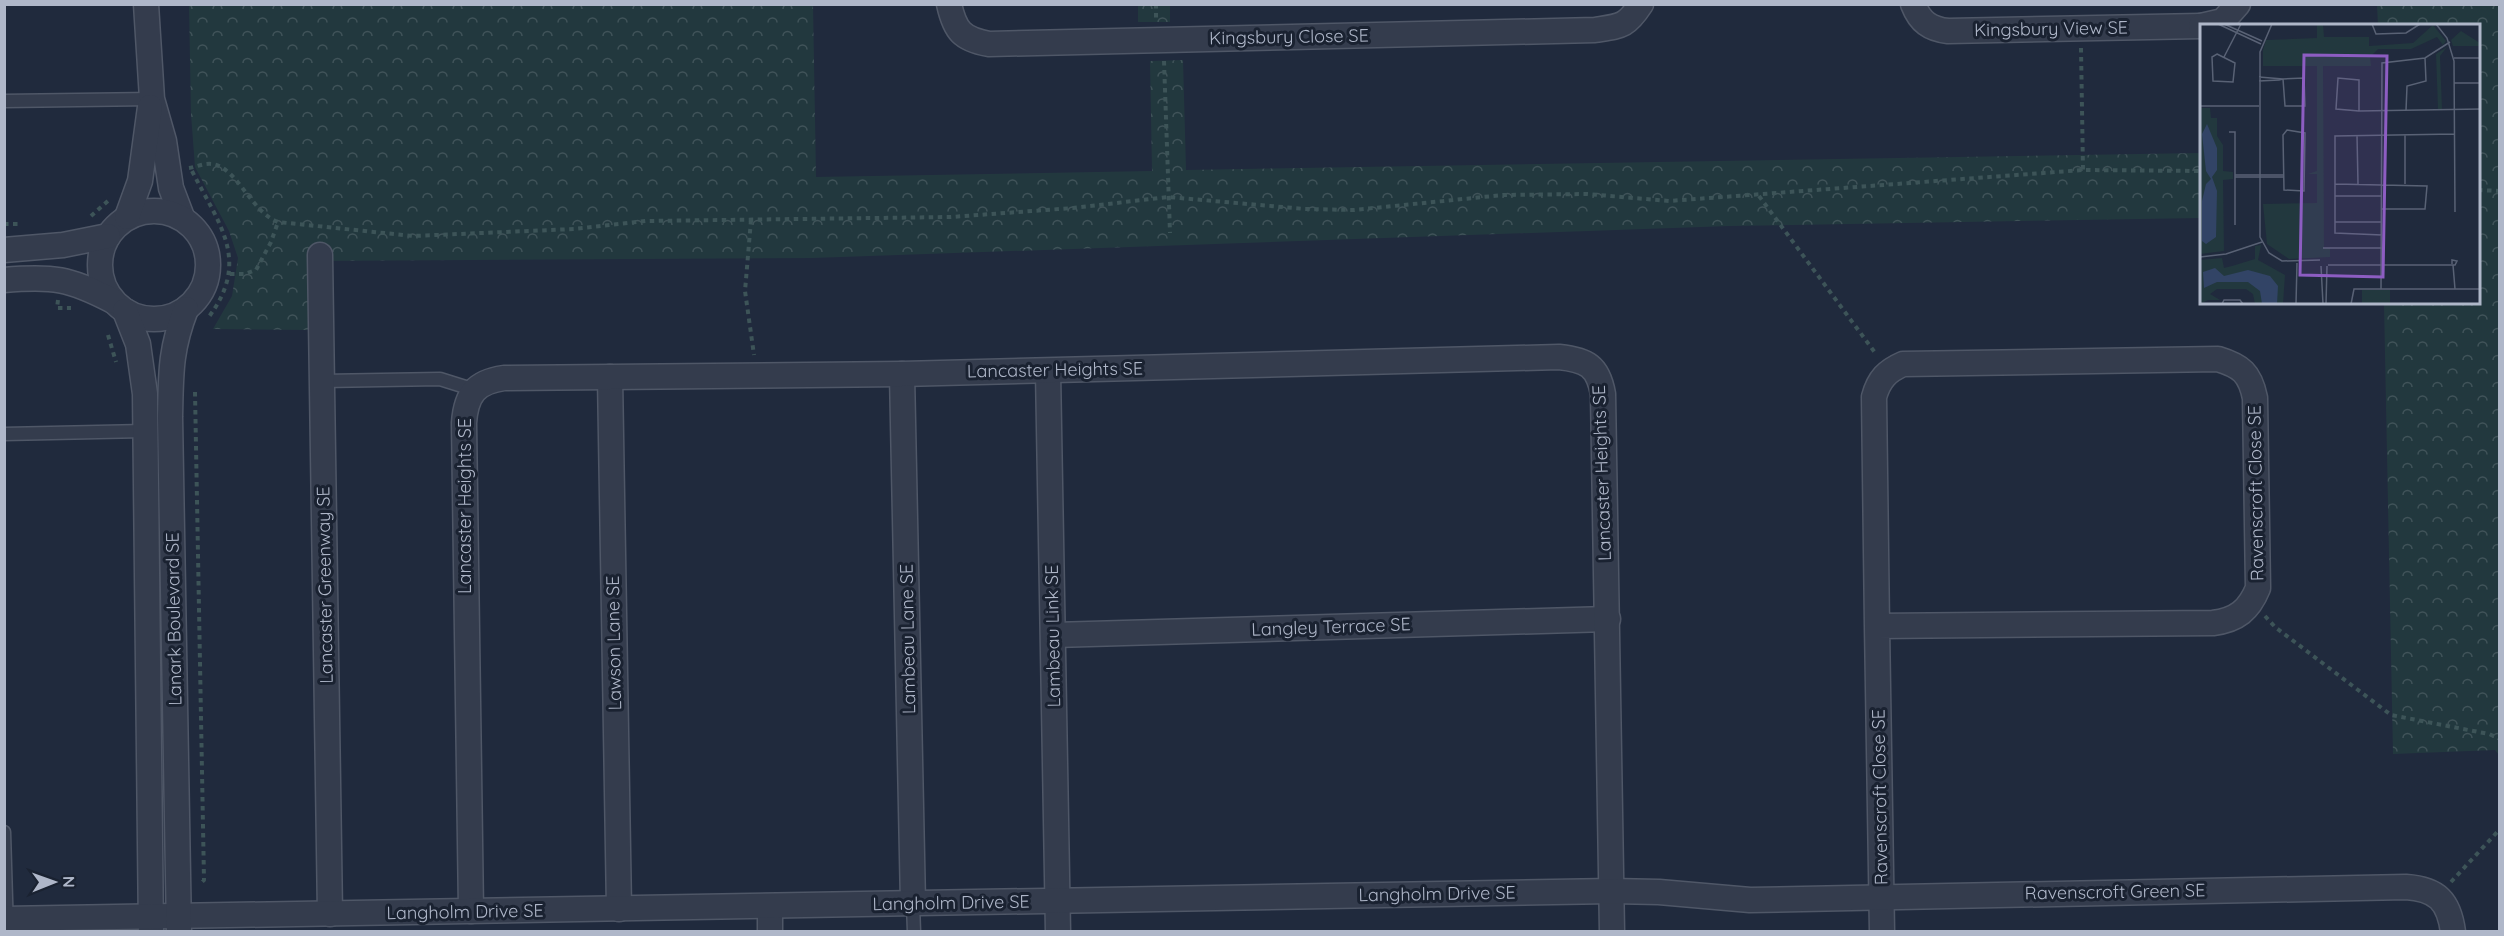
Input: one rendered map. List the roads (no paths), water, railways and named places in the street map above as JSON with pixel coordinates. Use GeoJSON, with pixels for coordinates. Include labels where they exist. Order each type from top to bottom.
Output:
{"type":"FeatureCollection","features":[{"type":"Feature","properties":{"kind":"street"},"geometry":{"type":"LineString","coordinates":[[127,217],[141,181],[152,99],[146,4]]}},
{"type":"Feature","properties":{"kind":"street","name":"Kingsbury Close SE"},"geometry":{"type":"LineString","coordinates":[[948,4],[953,21],[960,33],[975,41],[989,44],[1595,30],[1617,27],[1630,21],[1641,4]]}},
{"type":"Feature","properties":{"kind":"street","name":"Kingsbury View SE"},"geometry":{"type":"LineString","coordinates":[[1913,4],[1922,21],[1934,30],[2200,26]]}},
{"type":"Feature","properties":{"kind":"street","name":"Kingsbury View SE"},"geometry":{"type":"LineString","coordinates":[[2210,24],[2223,21],[2238,4]]}},
{"type":"Feature","properties":{"kind":"street"},"geometry":{"type":"LineString","coordinates":[[152,99],[164,141],[171,188],[182,217]]}},
{"type":"Feature","properties":{"kind":"street"},"geometry":{"type":"LineString","coordinates":[[4,280],[47,277],[63,279],[84,286],[119,306],[140,318],[156,320],[196,315],[199,296],[207,280],[209,262],[205,244],[195,229],[182,217],[154,210],[140,212],[116,225],[108,236],[101,252],[99,269],[104,286],[119,306]]}},
{"type":"Feature","properties":{"kind":"street"},"geometry":{"type":"LineString","coordinates":[[4,250],[63,245],[108,236]]}},
{"type":"Feature","properties":{"kind":"street","name":"Lancaster Greenway SE"},"geometry":{"type":"LineString","coordinates":[[320,255],[330,914]]}},
{"type":"Feature","properties":{"kind":"street","name":"Lanark Boulevard SE"},"geometry":{"type":"LineString","coordinates":[[119,306],[138,344],[145,394],[151,924]]}},
{"type":"Feature","properties":{"kind":"street","name":"Lanark Boulevard SE"},"geometry":{"type":"LineString","coordinates":[[179,924],[170,417],[174,342],[196,315]]}},
{"type":"Feature","properties":{"kind":"street","name":"Lancaster Heights SE"},"geometry":{"type":"LineString","coordinates":[[471,911],[464,423],[468,399],[484,383],[504,378],[902,374],[1559,357],[1574,358],[1587,363],[1598,374],[1603,394],[1612,932]]}},
{"type":"Feature","properties":{"kind":"street","name":"Ravenscroft Close SE"},"geometry":{"type":"LineString","coordinates":[[1877,626],[2231,621],[2252,602],[2258,588],[2255,398],[2252,383],[2244,371],[2232,363],[2218,359],[1903,364],[1890,370],[1882,378],[1874,397],[1877,626],[1881,897],[1882,932]]}},
{"type":"Feature","properties":{"kind":"street","name":"Lambeau Link SE"},"geometry":{"type":"LineString","coordinates":[[1048,370],[1058,932]]}},
{"type":"Feature","properties":{"kind":"street","name":"Lambeau Lane SE"},"geometry":{"type":"LineString","coordinates":[[902,374],[913,904]]}},
{"type":"Feature","properties":{"kind":"street","name":"Lawson Lane SE"},"geometry":{"type":"LineString","coordinates":[[610,377],[619,909]]}},
{"type":"Feature","properties":{"kind":"street","name":"Langley Terrace SE"},"geometry":{"type":"LineString","coordinates":[[1054,635],[1608,619]]}},
{"type":"Feature","properties":{"kind":"street","name":"Ravenscroft Green SE"},"geometry":{"type":"LineString","coordinates":[[1750,900],[2406,887],[2422,888],[2438,896],[2450,913],[2453,932]]}},
{"type":"Feature","properties":{"kind":"street","name":"Langholm Drive SE"},"geometry":{"type":"LineString","coordinates":[[6,923],[179,924],[330,914],[1612,891],[1659,892],[1750,900]]}},
{"type":"Feature","properties":{"kind":"street"},"geometry":{"type":"LineString","coordinates":[[770,907],[770,932]]}},
{"type":"Feature","properties":{"kind":"lane"},"geometry":{"type":"LineString","coordinates":[[4,100],[152,99]]}},
{"type":"Feature","properties":{"kind":"lane"},"geometry":{"type":"LineString","coordinates":[[322,381],[440,379],[475,390]]}},
{"type":"Feature","properties":{"kind":"lane"},"geometry":{"type":"LineString","coordinates":[[4,434],[145,431]]}},
{"type":"Feature","properties":{"kind":"lane"},"geometry":{"type":"LineString","coordinates":[[4,832],[6,923]]}},
{"type":"Feature","properties":{"kind":"lane"},"geometry":{"type":"LineString","coordinates":[[913,904],[914,932]]}}]}
